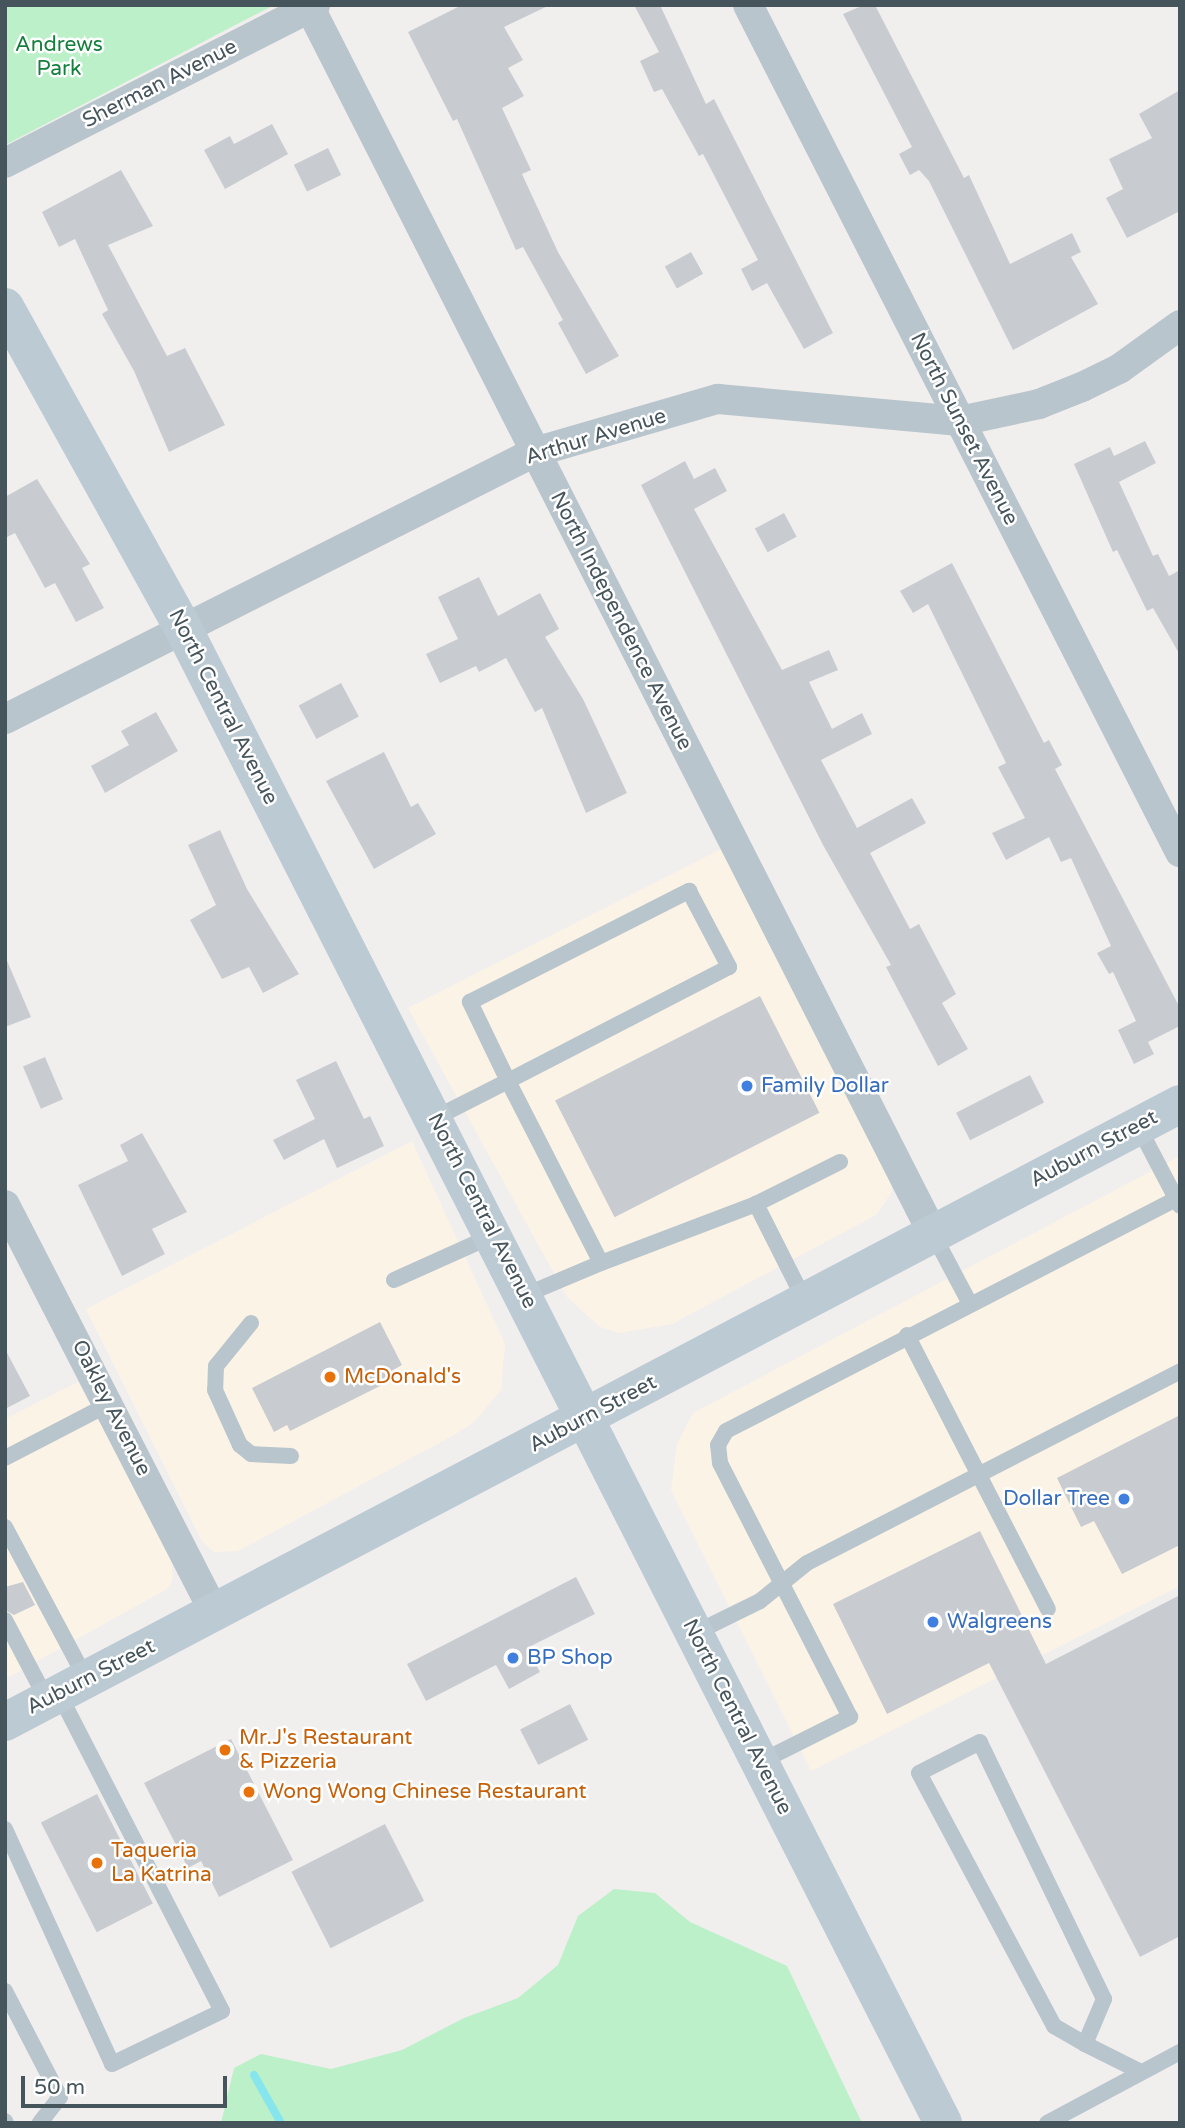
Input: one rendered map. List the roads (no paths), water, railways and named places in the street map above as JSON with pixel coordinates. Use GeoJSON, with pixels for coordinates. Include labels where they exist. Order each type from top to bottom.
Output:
{"type":"FeatureCollection","features":[{"type":"Feature","properties":{"kind":"main road","name":"North Central Avenue"},"geometry":{"type":"LineString","coordinates":[[5,307],[183,628],[525,1294],[943,2123]]}},
{"type":"Feature","properties":{"kind":"main road","name":"Auburn Street"},"geometry":{"type":"LineString","coordinates":[[5,1722],[1180,1104]]}},
{"type":"Feature","properties":{"kind":"street","name":"North Sunset Avenue"},"geometry":{"type":"LineString","coordinates":[[748,5],[1180,852]]}},
{"type":"Feature","properties":{"kind":"street","name":"Sherman Avenue"},"geometry":{"type":"LineString","coordinates":[[5,163],[313,6]]}},
{"type":"Feature","properties":{"kind":"street","name":"North Independence Avenue"},"geometry":{"type":"LineString","coordinates":[[313,6],[933,1234]]}},
{"type":"Feature","properties":{"kind":"street","name":"Arthur Avenue"},"geometry":{"type":"LineString","coordinates":[[5,719],[536,452],[718,399],[960,421],[1039,404],[1082,387],[1119,369],[1180,325]]}},
{"type":"Feature","properties":{"kind":"street","name":"Oakley Avenue"},"geometry":{"type":"LineString","coordinates":[[5,1205],[215,1613]]}},
{"type":"Feature","properties":{"kind":"lane"},"geometry":{"type":"LineString","coordinates":[[435,1118],[508,1081],[729,967],[689,891],[470,1002],[508,1081],[601,1263]]}},
{"type":"Feature","properties":{"kind":"lane"},"geometry":{"type":"LineString","coordinates":[[760,1762],[850,1717],[720,1463],[718,1445],[726,1431],[907,1335],[1178,1203],[1138,1126]]}},
{"type":"Feature","properties":{"kind":"lane"},"geometry":{"type":"LineString","coordinates":[[525,1294],[756,1205],[840,1162]]}},
{"type":"Feature","properties":{"kind":"lane"},"geometry":{"type":"LineString","coordinates":[[756,1205],[805,1301]]}},
{"type":"Feature","properties":{"kind":"lane"},"geometry":{"type":"LineString","coordinates":[[933,1234],[970,1304]]}},
{"type":"Feature","properties":{"kind":"lane"},"geometry":{"type":"LineString","coordinates":[[394,1280],[495,1235]]}},
{"type":"Feature","properties":{"kind":"lane"},"geometry":{"type":"LineString","coordinates":[[251,1323],[216,1366],[215,1390],[240,1445],[251,1454],[291,1456]]}},
{"type":"Feature","properties":{"kind":"lane"},"geometry":{"type":"LineString","coordinates":[[907,1335],[1048,1609]]}},
{"type":"Feature","properties":{"kind":"lane"},"geometry":{"type":"LineString","coordinates":[[695,1633],[760,1601],[781,1582],[817,1558],[1180,1371]]}},
{"type":"Feature","properties":{"kind":"lane"},"geometry":{"type":"LineString","coordinates":[[5,1458],[109,1404]]}},
{"type":"Feature","properties":{"kind":"lane"},"geometry":{"type":"LineString","coordinates":[[5,1527],[64,1691],[222,2011],[112,2064],[5,1829]]}},
{"type":"Feature","properties":{"kind":"lane"},"geometry":{"type":"LineString","coordinates":[[5,1620],[64,1691]]}},
{"type":"Feature","properties":{"kind":"lane"},"geometry":{"type":"LineString","coordinates":[[1085,2044],[1104,1999],[980,1742],[919,1773],[1054,2026],[1085,2044],[1141,2072]]}},
{"type":"Feature","properties":{"kind":"lane"},"geometry":{"type":"LineString","coordinates":[[5,1991],[60,2097],[40,2123]]}},
{"type":"Feature","properties":{"kind":"lane"},"geometry":{"type":"LineString","coordinates":[[1047,2123],[1180,2052]]}},
{"type":"Feature","properties":{"kind":"waterway"},"geometry":{"type":"LineString","coordinates":[[254,2075],[281,2123]]}},
{"type":"Feature","properties":{"kind":"place","name":"Family Dollar"},"geometry":{"type":"Point","coordinates":[747,1086]}},
{"type":"Feature","properties":{"kind":"place","name":"McDonald's"},"geometry":{"type":"Point","coordinates":[330,1377]}},
{"type":"Feature","properties":{"kind":"place","name":"Dollar Tree"},"geometry":{"type":"Point","coordinates":[1124,1499]}},
{"type":"Feature","properties":{"kind":"place","name":"Walgreens"},"geometry":{"type":"Point","coordinates":[933,1622]}},
{"type":"Feature","properties":{"kind":"place","name":"BP Shop"},"geometry":{"type":"Point","coordinates":[513,1658]}},
{"type":"Feature","properties":{"kind":"place","name":"Mr.J's Restaurant & Pizzeria"},"geometry":{"type":"Point","coordinates":[225,1750]}},
{"type":"Feature","properties":{"kind":"place","name":"Wong Wong Chinese Restaurant"},"geometry":{"type":"Point","coordinates":[249,1792]}},
{"type":"Feature","properties":{"kind":"place","name":"Taqueria La Katrina"},"geometry":{"type":"Point","coordinates":[97,1863]}},
{"type":"Feature","properties":{"kind":"park label","name":"Andrews Park"},"geometry":{"type":"Point","coordinates":[59,57]}}]}
